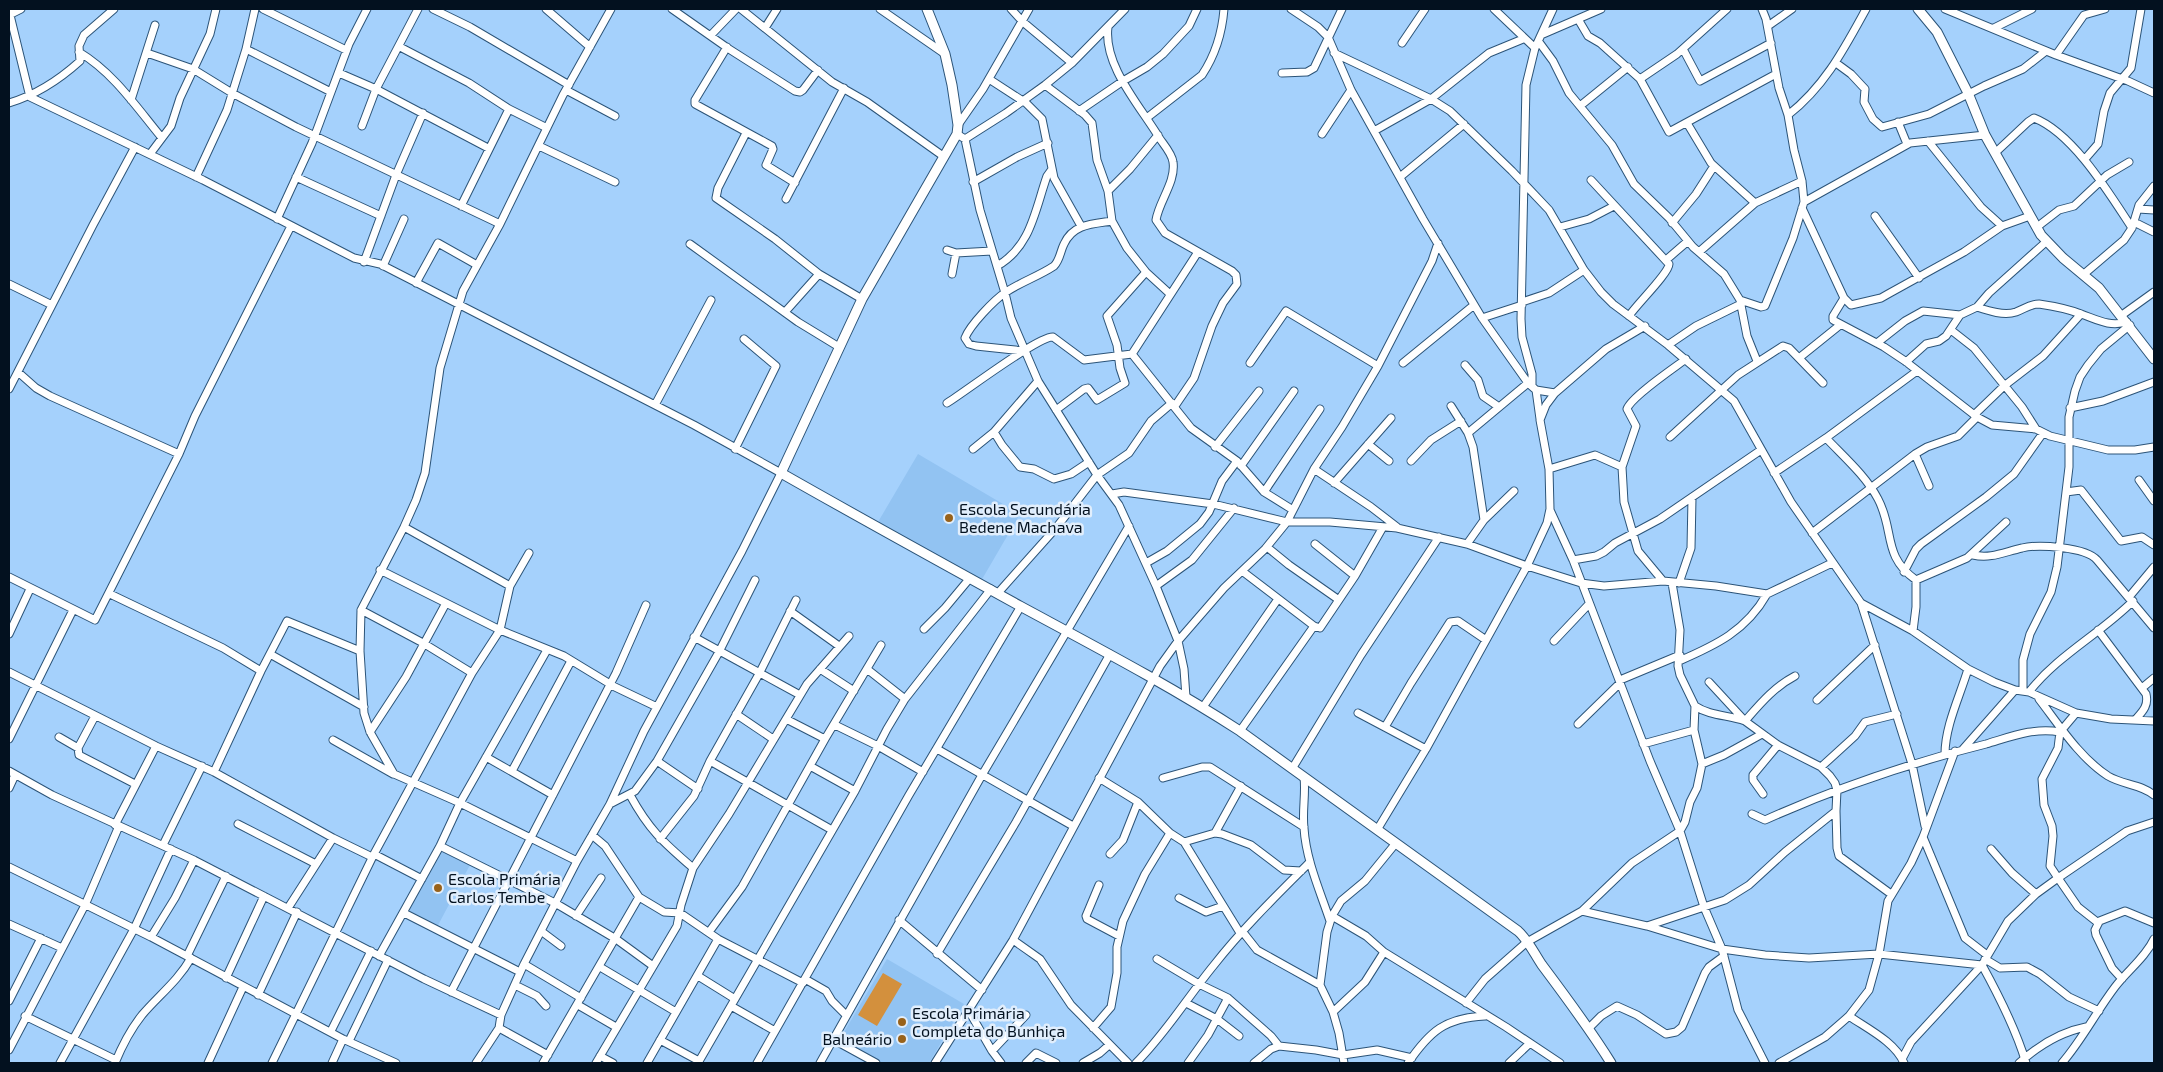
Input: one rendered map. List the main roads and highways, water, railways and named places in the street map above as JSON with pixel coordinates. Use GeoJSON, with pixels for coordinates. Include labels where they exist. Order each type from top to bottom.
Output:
{"type":"FeatureCollection","features":[{"type":"Feature","properties":{"kind":"place","name":"Escola Secundária Bedene Machava"},"geometry":{"type":"Point","coordinates":[949,518]}},
{"type":"Feature","properties":{"kind":"place","name":"Escola Primária Carlos Tembe"},"geometry":{"type":"Point","coordinates":[438,888]}},
{"type":"Feature","properties":{"kind":"place","name":"Escola Primária Completa do Bunhiça"},"geometry":{"type":"Point","coordinates":[902,1022]}},
{"type":"Feature","properties":{"kind":"place","name":"Balneário"},"geometry":{"type":"Point","coordinates":[902,1039]}}]}
